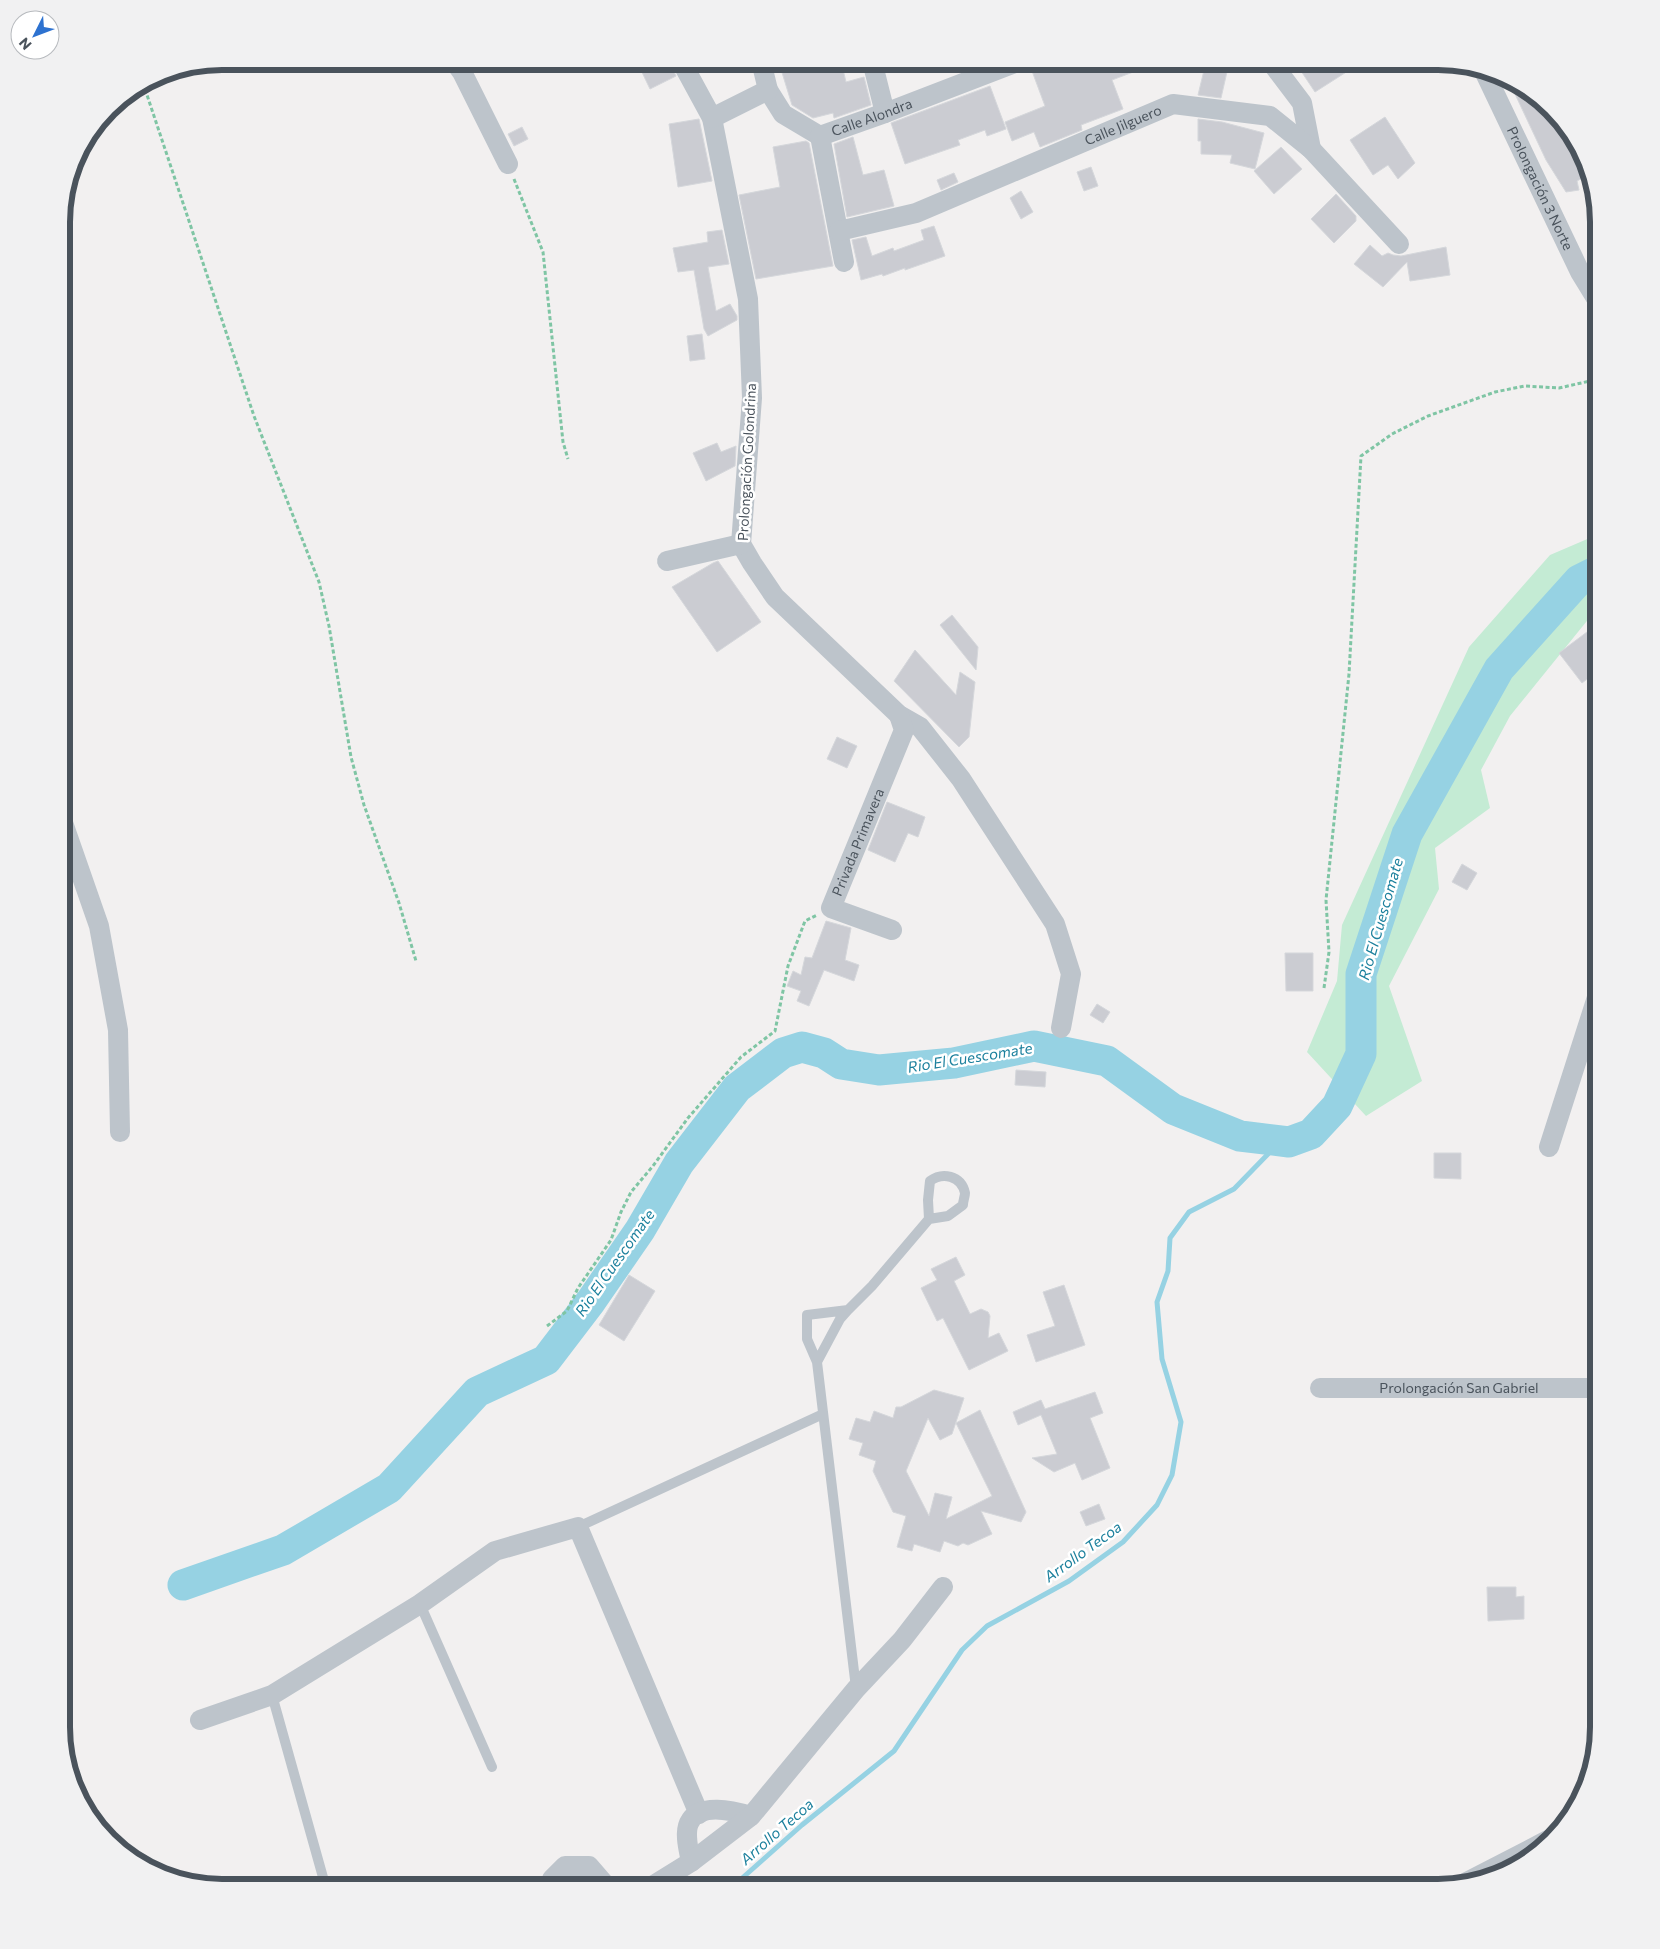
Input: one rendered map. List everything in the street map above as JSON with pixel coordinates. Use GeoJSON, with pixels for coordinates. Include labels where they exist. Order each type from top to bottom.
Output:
{"type":"FeatureCollection","features":[{"type":"Feature","properties":{"kind":"street"},"geometry":{"type":"LineString","coordinates":[[461,70],[508,164]]}},
{"type":"Feature","properties":{"kind":"street","name":"Prolongación Golondrina"},"geometry":{"type":"LineString","coordinates":[[686,70],[712,118],[748,299],[752,398],[741,544],[775,597],[899,715],[920,726],[961,779],[1055,924],[1071,974],[1061,1028]]}},
{"type":"Feature","properties":{"kind":"street","name":"Calle Alondra"},"geometry":{"type":"LineString","coordinates":[[763,70],[768,90],[783,114],[820,136],[885,113],[975,70]]}},
{"type":"Feature","properties":{"kind":"street"},"geometry":{"type":"LineString","coordinates":[[874,70],[885,113]]}},
{"type":"Feature","properties":{"kind":"street"},"geometry":{"type":"LineString","coordinates":[[1277,70],[1302,103],[1312,149]]}},
{"type":"Feature","properties":{"kind":"street","name":"Prolongación 3 Norte"},"geometry":{"type":"LineString","coordinates":[[1487,78],[1580,272],[1590,288]]}},
{"type":"Feature","properties":{"kind":"street"},"geometry":{"type":"LineString","coordinates":[[712,118],[768,90]]}},
{"type":"Feature","properties":{"kind":"street","name":"Calle Jilguero"},"geometry":{"type":"LineString","coordinates":[[839,230],[916,213],[1173,104],[1270,116],[1312,149],[1399,244]]}},
{"type":"Feature","properties":{"kind":"street"},"geometry":{"type":"LineString","coordinates":[[820,136],[844,262]]}},
{"type":"Feature","properties":{"kind":"street"},"geometry":{"type":"LineString","coordinates":[[667,561],[741,544]]}},
{"type":"Feature","properties":{"kind":"street","name":"Privada Primavera"},"geometry":{"type":"LineString","coordinates":[[892,930],[830,908],[904,730],[899,715]]}},
{"type":"Feature","properties":{"kind":"street"},"geometry":{"type":"LineString","coordinates":[[70,841],[98,926],[118,1030],[120,1132]]}},
{"type":"Feature","properties":{"kind":"street"},"geometry":{"type":"LineString","coordinates":[[1549,1147],[1590,1019]]}},
{"type":"Feature","properties":{"kind":"street","name":"Prolongación San Gabriel"},"geometry":{"type":"LineString","coordinates":[[1320,1388],[1590,1388]]}},
{"type":"Feature","properties":{"kind":"street"},"geometry":{"type":"LineString","coordinates":[[200,1720],[272,1695],[420,1604],[495,1551],[578,1527],[698,1814]]}},
{"type":"Feature","properties":{"kind":"street"},"geometry":{"type":"LineString","coordinates":[[664,1879],[691,1862],[751,1816],[856,1689],[902,1640],[943,1587]]}},
{"type":"Feature","properties":{"kind":"street"},"geometry":{"type":"LineString","coordinates":[[691,1862],[687,1842],[689,1823],[698,1814],[720,1809],[751,1816]]}},
{"type":"Feature","properties":{"kind":"street"},"geometry":{"type":"LineString","coordinates":[[1495,1867],[1525,1852]]}},
{"type":"Feature","properties":{"kind":"street"},"geometry":{"type":"LineString","coordinates":[[552,1879],[565,1866],[589,1866],[600,1879]]}},
{"type":"Feature","properties":{"kind":"lane"},"geometry":{"type":"LineString","coordinates":[[817,1362],[840,1319],[872,1286],[929,1219],[948,1216],[963,1205],[965,1193],[960,1182],[949,1175],[938,1175],[930,1181],[929,1219]]}},
{"type":"Feature","properties":{"kind":"lane"},"geometry":{"type":"LineString","coordinates":[[848,1310],[807,1315],[807,1339],[817,1362],[856,1689]]}},
{"type":"Feature","properties":{"kind":"lane"},"geometry":{"type":"LineString","coordinates":[[578,1527],[823,1414]]}},
{"type":"Feature","properties":{"kind":"lane"},"geometry":{"type":"LineString","coordinates":[[420,1604],[492,1767]]}},
{"type":"Feature","properties":{"kind":"lane"},"geometry":{"type":"LineString","coordinates":[[272,1695],[323,1879]]}},
{"type":"Feature","properties":{"kind":"path"},"geometry":{"type":"LineString","coordinates":[[147,90],[254,416],[319,582],[330,626],[351,756],[364,805],[399,903],[416,961]]}},
{"type":"Feature","properties":{"kind":"path"},"geometry":{"type":"LineString","coordinates":[[508,164],[542,252],[563,442],[568,459]]}},
{"type":"Feature","properties":{"kind":"path"},"geometry":{"type":"LineString","coordinates":[[1324,988],[1329,952],[1326,900],[1349,674],[1361,456],[1392,434],[1428,416],[1495,392],[1525,386],[1559,388],[1590,382]]}},
{"type":"Feature","properties":{"kind":"path"},"geometry":{"type":"LineString","coordinates":[[546,1326],[568,1311],[578,1288],[610,1240],[621,1212],[632,1192],[688,1118],[742,1057],[775,1031],[788,966],[805,921],[830,908]]}},
{"type":"Feature","properties":{"kind":"green space"},"geometry":{"type":"Polygon","coordinates":[[[1590,538],[1590,617],[1510,716],[1481,770],[1490,808],[1435,848],[1439,889],[1389,986],[1422,1081],[1366,1116],[1307,1052],[1337,981],[1342,925],[1469,647],[1550,555],[1590,538]]]}},
{"type":"Feature","properties":{"kind":"building"},"geometry":{"type":"Polygon","coordinates":[[[641,70],[673,70],[676,76],[650,89],[641,70]]]}},
{"type":"Feature","properties":{"kind":"building"},"geometry":{"type":"Polygon","coordinates":[[[781,70],[843,70],[846,82],[864,77],[871,105],[834,118],[833,113],[813,118],[792,105],[781,70]]]}},
{"type":"Feature","properties":{"kind":"building"},"geometry":{"type":"Polygon","coordinates":[[[1138,70],[1112,80],[1123,109],[1081,125],[1082,130],[1040,147],[1034,132],[1012,141],[1005,122],[1045,106],[1032,71],[1138,70]]]}},
{"type":"Feature","properties":{"kind":"building"},"geometry":{"type":"Polygon","coordinates":[[[1204,70],[1227,70],[1221,98],[1198,95],[1204,70]]]}},
{"type":"Feature","properties":{"kind":"building"},"geometry":{"type":"Polygon","coordinates":[[[1300,70],[1349,70],[1315,92],[1300,70]]]}},
{"type":"Feature","properties":{"kind":"building"},"geometry":{"type":"Polygon","coordinates":[[[990,86],[1006,129],[987,136],[985,130],[958,140],[960,145],[905,164],[891,123],[990,86]]]}},
{"type":"Feature","properties":{"kind":"building"},"geometry":{"type":"Polygon","coordinates":[[[1514,91],[1538,108],[1559,129],[1570,146],[1582,173],[1583,177],[1577,181],[1579,190],[1566,192],[1546,160],[1514,91]]]}},
{"type":"Feature","properties":{"kind":"building"},"geometry":{"type":"Polygon","coordinates":[[[1385,117],[1415,163],[1398,179],[1388,165],[1373,175],[1350,140],[1385,117]]]}},
{"type":"Feature","properties":{"kind":"building"},"geometry":{"type":"Polygon","coordinates":[[[699,119],[712,181],[678,187],[669,124],[699,119]]]}},
{"type":"Feature","properties":{"kind":"building"},"geometry":{"type":"Polygon","coordinates":[[[1198,119],[1222,122],[1264,133],[1255,169],[1230,163],[1232,155],[1201,154],[1201,141],[1198,141],[1198,119]]]}},
{"type":"Feature","properties":{"kind":"building"},"geometry":{"type":"Polygon","coordinates":[[[522,127],[528,139],[514,146],[508,134],[522,127]]]}},
{"type":"Feature","properties":{"kind":"building"},"geometry":{"type":"Polygon","coordinates":[[[853,137],[863,175],[884,170],[894,206],[847,217],[834,144],[853,137]]]}},
{"type":"Feature","properties":{"kind":"building"},"geometry":{"type":"Polygon","coordinates":[[[806,141],[809,143],[833,266],[756,279],[739,195],[780,187],[773,147],[806,141]]]}},
{"type":"Feature","properties":{"kind":"building"},"geometry":{"type":"Polygon","coordinates":[[[1281,147],[1302,169],[1274,194],[1254,171],[1281,147]]]}},
{"type":"Feature","properties":{"kind":"building"},"geometry":{"type":"Polygon","coordinates":[[[1091,167],[1098,186],[1084,191],[1077,172],[1091,167]]]}},
{"type":"Feature","properties":{"kind":"building"},"geometry":{"type":"Polygon","coordinates":[[[954,173],[958,182],[941,190],[937,180],[954,173]]]}},
{"type":"Feature","properties":{"kind":"building"},"geometry":{"type":"Polygon","coordinates":[[[1021,191],[1033,212],[1021,219],[1010,198],[1021,191]]]}},
{"type":"Feature","properties":{"kind":"building"},"geometry":{"type":"Polygon","coordinates":[[[1336,194],[1356,216],[1356,221],[1334,243],[1311,219],[1336,194]]]}},
{"type":"Feature","properties":{"kind":"building"},"geometry":{"type":"Polygon","coordinates":[[[934,226],[945,256],[905,270],[905,268],[883,276],[882,274],[861,280],[852,240],[866,237],[872,256],[893,248],[894,251],[924,240],[921,230],[934,226]]]}},
{"type":"Feature","properties":{"kind":"building"},"geometry":{"type":"Polygon","coordinates":[[[722,230],[729,264],[708,267],[716,311],[730,304],[737,316],[737,320],[708,336],[704,329],[694,270],[678,272],[673,248],[708,242],[707,232],[722,230]]]}},
{"type":"Feature","properties":{"kind":"building"},"geometry":{"type":"Polygon","coordinates":[[[1370,245],[1382,256],[1388,253],[1401,256],[1446,247],[1450,275],[1410,281],[1407,262],[1383,287],[1354,264],[1370,245]]]}},
{"type":"Feature","properties":{"kind":"building"},"geometry":{"type":"Polygon","coordinates":[[[702,334],[705,359],[690,361],[687,336],[702,334]]]}},
{"type":"Feature","properties":{"kind":"building"},"geometry":{"type":"Polygon","coordinates":[[[717,443],[721,452],[736,446],[735,466],[706,481],[693,453],[717,443]]]}},
{"type":"Feature","properties":{"kind":"building"},"geometry":{"type":"Polygon","coordinates":[[[718,561],[761,622],[717,652],[672,587],[718,561]]]}},
{"type":"Feature","properties":{"kind":"building"},"geometry":{"type":"Polygon","coordinates":[[[952,615],[978,647],[976,670],[940,625],[952,615]]]}},
{"type":"Feature","properties":{"kind":"building"},"geometry":{"type":"Polygon","coordinates":[[[1590,630],[1590,677],[1582,683],[1559,653],[1590,630]]]}},
{"type":"Feature","properties":{"kind":"building"},"geometry":{"type":"Polygon","coordinates":[[[915,650],[956,695],[960,672],[975,682],[969,737],[959,747],[894,681],[915,650]]]}},
{"type":"Feature","properties":{"kind":"building"},"geometry":{"type":"Polygon","coordinates":[[[837,737],[857,746],[847,768],[827,759],[837,737]]]}},
{"type":"Feature","properties":{"kind":"building"},"geometry":{"type":"Polygon","coordinates":[[[887,802],[925,817],[918,837],[908,833],[895,862],[868,850],[887,802]]]}},
{"type":"Feature","properties":{"kind":"building"},"geometry":{"type":"Polygon","coordinates":[[[1462,864],[1477,873],[1467,890],[1452,882],[1462,864]]]}},
{"type":"Feature","properties":{"kind":"building"},"geometry":{"type":"Polygon","coordinates":[[[826,921],[851,928],[845,960],[859,965],[854,981],[824,970],[809,1006],[797,1001],[801,991],[787,986],[793,971],[801,975],[805,957],[812,958],[826,921]]]}},
{"type":"Feature","properties":{"kind":"building"},"geometry":{"type":"Polygon","coordinates":[[[1285,953],[1313,953],[1313,991],[1286,991],[1285,953]]]}},
{"type":"Feature","properties":{"kind":"building"},"geometry":{"type":"Polygon","coordinates":[[[1097,1004],[1110,1012],[1103,1023],[1090,1015],[1097,1004]]]}},
{"type":"Feature","properties":{"kind":"building"},"geometry":{"type":"Polygon","coordinates":[[[1016,1070],[1046,1072],[1045,1087],[1015,1085],[1016,1070]]]}},
{"type":"Feature","properties":{"kind":"building"},"geometry":{"type":"Polygon","coordinates":[[[1434,1153],[1461,1153],[1461,1179],[1434,1178],[1434,1153]]]}},
{"type":"Feature","properties":{"kind":"building"},"geometry":{"type":"Polygon","coordinates":[[[956,1257],[965,1275],[954,1281],[970,1314],[981,1309],[988,1312],[990,1316],[988,1338],[999,1333],[1008,1351],[969,1370],[943,1318],[937,1321],[921,1288],[937,1280],[931,1269],[956,1257]]]}},
{"type":"Feature","properties":{"kind":"building"},"geometry":{"type":"Polygon","coordinates":[[[629,1275],[655,1291],[624,1341],[599,1325],[629,1275]]]}},
{"type":"Feature","properties":{"kind":"building"},"geometry":{"type":"Polygon","coordinates":[[[1064,1285],[1085,1345],[1036,1362],[1027,1335],[1055,1326],[1043,1292],[1064,1285]]]}},
{"type":"Feature","properties":{"kind":"building"},"geometry":{"type":"Polygon","coordinates":[[[934,1390],[964,1398],[952,1434],[940,1440],[928,1418],[906,1471],[929,1516],[935,1493],[952,1497],[946,1519],[992,1496],[956,1423],[980,1410],[1026,1512],[1021,1522],[981,1511],[992,1534],[968,1545],[963,1543],[958,1546],[944,1541],[940,1552],[914,1544],[912,1551],[897,1547],[906,1516],[893,1512],[873,1471],[876,1461],[859,1455],[863,1443],[849,1439],[856,1418],[870,1422],[874,1411],[893,1418],[896,1407],[901,1407],[934,1390]]]}},
{"type":"Feature","properties":{"kind":"building"},"geometry":{"type":"Polygon","coordinates":[[[1095,1392],[1103,1413],[1090,1418],[1110,1468],[1082,1480],[1075,1463],[1054,1472],[1032,1458],[1057,1454],[1041,1415],[1018,1425],[1013,1412],[1041,1400],[1045,1409],[1095,1392]]]}},
{"type":"Feature","properties":{"kind":"building"},"geometry":{"type":"Polygon","coordinates":[[[1099,1504],[1105,1519],[1086,1526],[1080,1512],[1099,1504]]]}},
{"type":"Feature","properties":{"kind":"building"},"geometry":{"type":"Polygon","coordinates":[[[1487,1587],[1516,1587],[1516,1597],[1524,1596],[1524,1619],[1488,1621],[1487,1587]]]}},
{"type":"Feature","properties":{"kind":"waterway","name":"Rio El Cuescomate"},"geometry":{"type":"LineString","coordinates":[[183,1585],[283,1550],[389,1488],[477,1392],[546,1360],[591,1301],[640,1230],[679,1163],[737,1088],[783,1053],[802,1047],[824,1053],[841,1064],[879,1070],[954,1063],[1034,1046],[1107,1061],[1173,1109],[1240,1136],[1289,1142],[1311,1134],[1337,1106],[1361,1054],[1361,974],[1407,834],[1499,669],[1579,580],[1590,574]]}},
{"type":"Feature","properties":{"kind":"waterway","name":"Arrollo Tecoa"},"geometry":{"type":"LineString","coordinates":[[741,1879],[802,1825],[894,1751],[962,1650],[987,1626],[1069,1581],[1123,1542],[1157,1505],[1172,1475],[1181,1422],[1162,1359],[1157,1302],[1168,1271],[1170,1238],[1189,1212],[1234,1189],[1271,1151],[1289,1142]]}}]}
